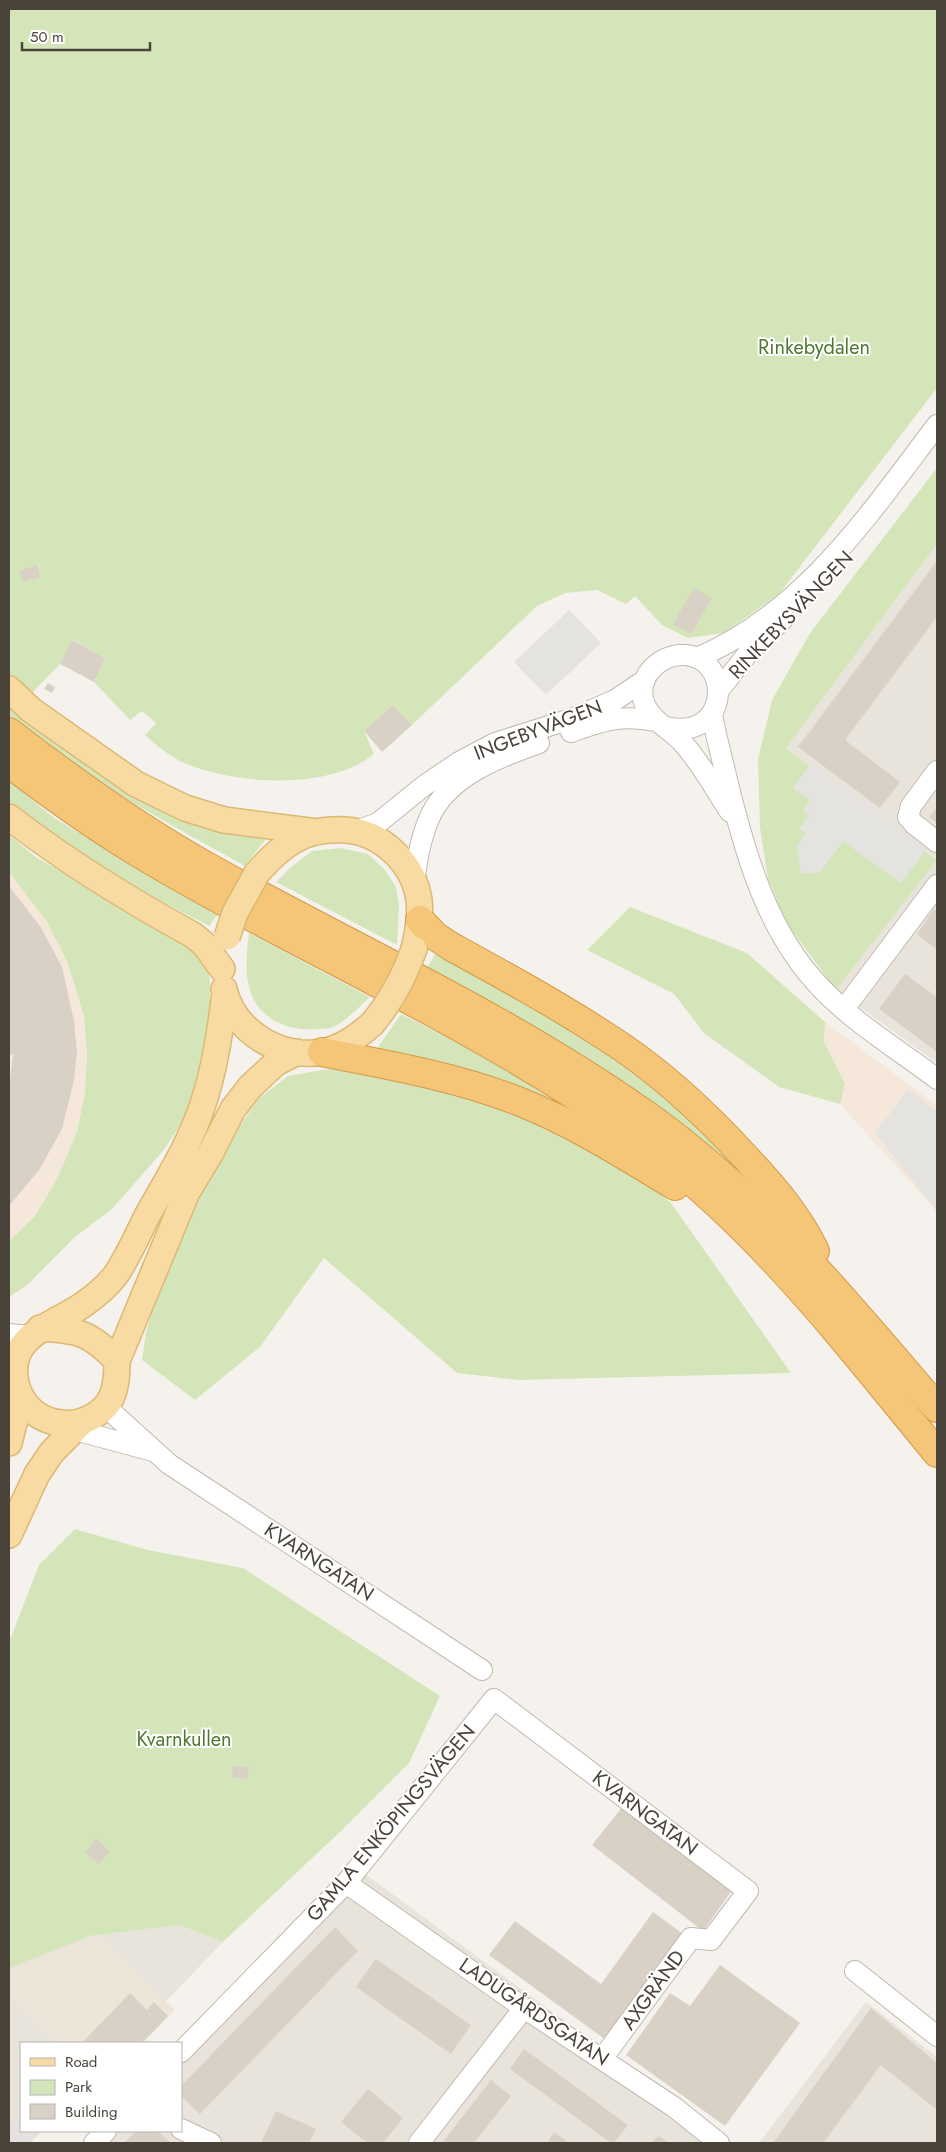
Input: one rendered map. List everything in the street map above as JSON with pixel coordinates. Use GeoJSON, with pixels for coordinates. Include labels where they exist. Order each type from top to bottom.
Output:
{"type":"FeatureCollection","features":[{"type":"Feature","properties":{"kind":"highway"},"geometry":{"type":"LineString","coordinates":[[9,732],[100,799],[204,864],[489,1017],[596,1081],[644,1113],[700,1157],[756,1206],[830,1284],[937,1408]]}},
{"type":"Feature","properties":{"kind":"highway"},"geometry":{"type":"LineString","coordinates":[[9,763],[58,801],[130,848],[195,886],[479,1038],[582,1100],[632,1133],[740,1226],[793,1280],[937,1453]]}},
{"type":"Feature","properties":{"kind":"highway"},"geometry":{"type":"LineString","coordinates":[[420,920],[435,936],[606,1036],[645,1065],[690,1103],[728,1139],[778,1192],[807,1234],[830,1284]]}},
{"type":"Feature","properties":{"kind":"highway"},"geometry":{"type":"LineString","coordinates":[[310,1052],[460,1081],[518,1101],[607,1144],[740,1226]]}},
{"type":"Feature","properties":{"kind":"main road"},"geometry":{"type":"LineString","coordinates":[[9,690],[31,710],[136,784],[185,808],[224,820],[317,832]]}},
{"type":"Feature","properties":{"kind":"main road"},"geometry":{"type":"LineString","coordinates":[[9,818],[105,884],[194,934],[205,945],[222,969]]}},
{"type":"Feature","properties":{"kind":"main road"},"geometry":{"type":"LineString","coordinates":[[9,1535],[36,1474],[52,1452],[79,1425],[106,1406],[114,1391],[117,1377],[117,1361],[187,1192],[210,1154],[233,1109],[250,1087],[276,1063],[310,1052],[343,1045],[372,1024],[400,986],[414,949],[420,920],[419,900],[414,882],[408,869],[388,847],[356,831],[335,829],[317,832],[298,837],[282,848],[257,873],[235,913],[227,937],[222,969],[225,993],[232,1010],[253,1034],[266,1043],[280,1049],[310,1052]]}},
{"type":"Feature","properties":{"kind":"main road"},"geometry":{"type":"LineString","coordinates":[[9,1443],[14,1423],[17,1396],[15,1368],[26,1333],[84,1304],[115,1276],[190,1138],[203,1106],[212,1076],[225,993]]}},
{"type":"Feature","properties":{"kind":"main road"},"geometry":{"type":"LineString","coordinates":[[26,1333],[82,1332],[104,1346],[117,1361]]}},
{"type":"Feature","properties":{"kind":"main road"},"geometry":{"type":"LineString","coordinates":[[17,1396],[32,1412],[50,1421],[79,1425]]}},
{"type":"Feature","properties":{"kind":"street","name":"RINKEBYSVÄNGEN"},"geometry":{"type":"LineString","coordinates":[[697,658],[732,642],[777,612],[809,581],[865,520],[937,425]]}},
{"type":"Feature","properties":{"kind":"street","name":"RINKEBYSVÄNGEN"},"geometry":{"type":"LineString","coordinates":[[719,690],[749,652],[782,619],[826,584],[874,527],[937,444]]}},
{"type":"Feature","properties":{"kind":"street","name":"RINKEBYSVÄNGEN"},"geometry":{"type":"LineString","coordinates":[[738,824],[682,742],[661,724],[644,703],[646,680],[650,669],[666,658],[684,654],[697,658],[709,667],[716,678],[719,690],[717,703],[712,714],[738,824],[760,891],[778,930],[802,967],[844,1009],[937,1079]]}},
{"type":"Feature","properties":{"kind":"street","name":"INGEBYVÄGEN"},"geometry":{"type":"LineString","coordinates":[[356,831],[378,823],[425,785],[466,758],[495,743],[574,718],[616,700],[646,680]]}},
{"type":"Feature","properties":{"kind":"street"},"geometry":{"type":"LineString","coordinates":[[661,724],[679,730],[697,726],[712,714]]}},
{"type":"Feature","properties":{"kind":"street","name":"INGEBYVÄGEN"},"geometry":{"type":"LineString","coordinates":[[414,882],[420,843],[429,817],[443,796],[471,774],[503,756],[610,719],[639,718],[661,724]]}},
{"type":"Feature","properties":{"kind":"street"},"geometry":{"type":"LineString","coordinates":[[937,772],[911,806],[908,817],[937,842]]}},
{"type":"Feature","properties":{"kind":"street"},"geometry":{"type":"LineString","coordinates":[[844,1009],[937,885]]}},
{"type":"Feature","properties":{"kind":"street","name":"KVARNGATAN"},"geometry":{"type":"LineString","coordinates":[[106,1406],[170,1464],[482,1670]]}},
{"type":"Feature","properties":{"kind":"street"},"geometry":{"type":"LineString","coordinates":[[79,1425],[157,1453]]}},
{"type":"Feature","properties":{"kind":"street","name":"KVARNGATAN"},"geometry":{"type":"LineString","coordinates":[[494,1699],[748,1891]]}},
{"type":"Feature","properties":{"kind":"street","name":"GAMLA ENKÖPINGSVÄGEN"},"geometry":{"type":"LineString","coordinates":[[182,2051],[346,1883],[494,1699]]}},
{"type":"Feature","properties":{"kind":"street","name":"LADUGÅRDSGATAN"},"geometry":{"type":"LineString","coordinates":[[346,1883],[524,2008],[674,2107],[719,2143]]}},
{"type":"Feature","properties":{"kind":"street","name":"AXGRÄND"},"geometry":{"type":"LineString","coordinates":[[602,2059],[691,1938],[711,1940],[748,1891]]}},
{"type":"Feature","properties":{"kind":"street"},"geometry":{"type":"LineString","coordinates":[[854,1972],[937,2036]]}},
{"type":"Feature","properties":{"kind":"street"},"geometry":{"type":"LineString","coordinates":[[419,2143],[524,2008]]}},
{"type":"Feature","properties":{"kind":"street"},"geometry":{"type":"LineString","coordinates":[[182,2129],[211,2143]]}},
{"type":"Feature","properties":{"kind":"street"},"geometry":{"type":"LineString","coordinates":[[94,2143],[105,2132]]}},
{"type":"Feature","properties":{"kind":"shaded area"},"geometry":{"type":"Polygon","coordinates":[[[937,544],[937,859],[786,748],[937,544]]]}},
{"type":"Feature","properties":{"kind":"shaded area"},"geometry":{"type":"Polygon","coordinates":[[[569,610],[601,643],[546,695],[514,662],[569,610]]]}},
{"type":"Feature","properties":{"kind":"shaded area"},"geometry":{"type":"Polygon","coordinates":[[[811,764],[927,848],[901,883],[843,841],[820,872],[801,874],[797,845],[806,834],[799,829],[809,816],[803,811],[810,800],[793,788],[811,764]]]}},
{"type":"Feature","properties":{"kind":"shaded area"},"geometry":{"type":"Polygon","coordinates":[[[937,859],[937,1063],[836,990],[937,859]]]}},
{"type":"Feature","properties":{"kind":"shaded area"},"geometry":{"type":"Polygon","coordinates":[[[9,872],[47,922],[67,961],[84,1016],[87,1054],[85,1092],[77,1132],[58,1177],[35,1216],[9,1241],[9,872]]]}},
{"type":"Feature","properties":{"kind":"shaded area"},"geometry":{"type":"Polygon","coordinates":[[[825,1022],[937,1105],[937,1212],[840,1104],[844,1084],[824,1042],[825,1022]]]}},
{"type":"Feature","properties":{"kind":"shaded area"},"geometry":{"type":"Polygon","coordinates":[[[908,1089],[937,1111],[937,1211],[875,1133],[908,1089]]]}},
{"type":"Feature","properties":{"kind":"shaded area"},"geometry":{"type":"Polygon","coordinates":[[[349,1862],[730,2143],[102,2143],[112,2132],[182,2132],[182,2052],[349,1862]]]}},
{"type":"Feature","properties":{"kind":"shaded area"},"geometry":{"type":"Polygon","coordinates":[[[179,1925],[223,1942],[127,2042],[20,2042],[20,2123],[9,2118],[9,1968],[90,1936],[179,1925]]]}},
{"type":"Feature","properties":{"kind":"shaded area"},"geometry":{"type":"Polygon","coordinates":[[[97,1936],[175,2010],[144,2042],[58,2042],[9,1994],[9,1971],[97,1936]]]}},
{"type":"Feature","properties":{"kind":"shaded area"},"geometry":{"type":"Polygon","coordinates":[[[866,2002],[937,2057],[937,2143],[759,2143],[866,2002]]]}},
{"type":"Feature","properties":{"kind":"shaded area"},"geometry":{"type":"Polygon","coordinates":[[[9,2118],[20,2123],[20,2132],[41,2132],[30,2143],[9,2143],[9,2118]]]}},
{"type":"Feature","properties":{"kind":"green space","name":"Rinkebydalen"},"geometry":{"type":"Polygon","coordinates":[[[9,9],[937,9],[937,388],[779,594],[724,633],[688,638],[662,625],[635,596],[626,604],[597,590],[565,593],[537,606],[412,725],[393,705],[364,731],[374,754],[355,766],[332,774],[307,779],[280,781],[227,776],[182,762],[163,750],[145,735],[156,723],[142,711],[130,720],[94,682],[105,658],[73,640],[60,664],[31,694],[9,675],[9,9]]]}},
{"type":"Feature","properties":{"kind":"green space"},"geometry":{"type":"Polygon","coordinates":[[[937,468],[937,544],[786,748],[937,860],[836,990],[787,924],[768,879],[760,828],[758,759],[772,700],[810,633],[937,468]]]}},
{"type":"Feature","properties":{"kind":"green space"},"geometry":{"type":"Polygon","coordinates":[[[9,701],[26,718],[268,836],[245,866],[123,797],[64,758],[9,715],[9,701]]]}},
{"type":"Feature","properties":{"kind":"green space"},"geometry":{"type":"Polygon","coordinates":[[[9,780],[54,818],[218,914],[209,926],[132,884],[33,824],[9,808],[9,780]]]}},
{"type":"Feature","properties":{"kind":"green space"},"geometry":{"type":"Polygon","coordinates":[[[9,835],[37,858],[194,943],[207,963],[210,982],[210,1010],[208,1042],[188,1114],[163,1151],[112,1209],[75,1237],[27,1285],[9,1297],[9,1241],[35,1216],[58,1177],[77,1132],[85,1092],[87,1054],[84,1016],[67,961],[47,922],[9,872],[9,835]]]}},
{"type":"Feature","properties":{"kind":"green space"},"geometry":{"type":"Polygon","coordinates":[[[341,848],[368,854],[385,870],[396,887],[399,904],[397,945],[276,882],[312,851],[341,848]]]}},
{"type":"Feature","properties":{"kind":"green space"},"geometry":{"type":"Polygon","coordinates":[[[630,907],[747,953],[825,1022],[824,1042],[845,1084],[840,1104],[779,1087],[704,1033],[674,994],[587,950],[630,907]]]}},
{"type":"Feature","properties":{"kind":"green space"},"geometry":{"type":"Polygon","coordinates":[[[249,933],[370,997],[332,1028],[298,1029],[268,1017],[254,1001],[248,983],[247,955],[249,933]]]}},
{"type":"Feature","properties":{"kind":"green space"},"geometry":{"type":"Polygon","coordinates":[[[436,952],[551,1016],[624,1064],[726,1149],[751,1179],[662,1112],[584,1057],[427,968],[436,952]]]}},
{"type":"Feature","properties":{"kind":"green space"},"geometry":{"type":"Polygon","coordinates":[[[401,1014],[489,1059],[591,1125],[374,1053],[401,1014]]]}},
{"type":"Feature","properties":{"kind":"green space"},"geometry":{"type":"Polygon","coordinates":[[[328,1069],[387,1075],[508,1109],[578,1142],[642,1180],[671,1203],[791,1373],[518,1380],[457,1373],[324,1258],[260,1347],[195,1400],[142,1360],[146,1332],[167,1265],[206,1183],[235,1133],[259,1098],[288,1076],[328,1069]]]}},
{"type":"Feature","properties":{"kind":"green space","name":"Kvarnkullen"},"geometry":{"type":"Polygon","coordinates":[[[75,1529],[148,1550],[243,1568],[440,1696],[409,1763],[344,1828],[223,1942],[179,1925],[90,1936],[9,1968],[9,1642],[39,1565],[75,1529]]]}},
{"type":"Feature","properties":{"kind":"building"},"geometry":{"type":"Polygon","coordinates":[[[937,561],[937,617],[845,740],[900,782],[880,808],[798,747],[937,561]]]}},
{"type":"Feature","properties":{"kind":"building"},"geometry":{"type":"Polygon","coordinates":[[[37,565],[40,577],[23,582],[19,571],[37,565]]]}},
{"type":"Feature","properties":{"kind":"building"},"geometry":{"type":"Polygon","coordinates":[[[694,588],[712,598],[691,634],[673,624],[694,588]]]}},
{"type":"Feature","properties":{"kind":"building"},"geometry":{"type":"Polygon","coordinates":[[[72,640],[105,658],[94,682],[60,664],[72,640]]]}},
{"type":"Feature","properties":{"kind":"building"},"geometry":{"type":"Polygon","coordinates":[[[48,683],[55,687],[52,693],[44,689],[48,683]]]}},
{"type":"Feature","properties":{"kind":"building"},"geometry":{"type":"Polygon","coordinates":[[[393,705],[412,725],[382,752],[364,731],[393,705]]]}},
{"type":"Feature","properties":{"kind":"building"},"geometry":{"type":"Polygon","coordinates":[[[937,807],[937,823],[929,817],[937,807]]]}},
{"type":"Feature","properties":{"kind":"building"},"geometry":{"type":"Polygon","coordinates":[[[9,886],[40,926],[62,967],[74,1021],[77,1052],[74,1080],[62,1129],[39,1170],[9,1206],[9,1080],[13,1054],[9,1055],[9,886]]]}},
{"type":"Feature","properties":{"kind":"building"},"geometry":{"type":"Polygon","coordinates":[[[934,909],[937,911],[937,950],[917,934],[934,909]]]}},
{"type":"Feature","properties":{"kind":"building"},"geometry":{"type":"Polygon","coordinates":[[[905,974],[937,997],[937,1052],[879,1009],[905,974]]]}},
{"type":"Feature","properties":{"kind":"building"},"geometry":{"type":"Polygon","coordinates":[[[233,1766],[249,1767],[247,1779],[232,1777],[233,1766]]]}},
{"type":"Feature","properties":{"kind":"building"},"geometry":{"type":"Polygon","coordinates":[[[623,1806],[733,1889],[703,1931],[592,1845],[623,1806]]]}},
{"type":"Feature","properties":{"kind":"building"},"geometry":{"type":"Polygon","coordinates":[[[96,1839],[110,1851],[99,1864],[85,1853],[96,1839]]]}},
{"type":"Feature","properties":{"kind":"building"},"geometry":{"type":"Polygon","coordinates":[[[653,1912],[683,1934],[606,2040],[489,1955],[515,1921],[601,1984],[653,1912]]]}},
{"type":"Feature","properties":{"kind":"building"},"geometry":{"type":"Polygon","coordinates":[[[335,1927],[358,1951],[200,2114],[182,2097],[182,2085],[335,1927]]]}},
{"type":"Feature","properties":{"kind":"building"},"geometry":{"type":"Polygon","coordinates":[[[376,1959],[471,2025],[451,2054],[356,1987],[376,1959]]]}},
{"type":"Feature","properties":{"kind":"building"},"geometry":{"type":"Polygon","coordinates":[[[720,1965],[800,2023],[725,2126],[626,2055],[670,1993],[690,2006],[720,1965]]]}},
{"type":"Feature","properties":{"kind":"building"},"geometry":{"type":"Polygon","coordinates":[[[130,1993],[147,2010],[154,2002],[168,2016],[143,2042],[83,2042],[130,1993]]]}},
{"type":"Feature","properties":{"kind":"building"},"geometry":{"type":"Polygon","coordinates":[[[871,2008],[937,2063],[937,2110],[881,2065],[823,2143],[773,2143],[871,2008]]]}},
{"type":"Feature","properties":{"kind":"building"},"geometry":{"type":"Polygon","coordinates":[[[524,2049],[628,2125],[614,2143],[611,2143],[510,2069],[524,2049]]]}},
{"type":"Feature","properties":{"kind":"building"},"geometry":{"type":"Polygon","coordinates":[[[491,2080],[511,2096],[474,2143],[442,2143],[491,2080]]]}},
{"type":"Feature","properties":{"kind":"building"},"geometry":{"type":"Polygon","coordinates":[[[368,2089],[403,2118],[383,2143],[367,2143],[341,2122],[368,2089]]]}},
{"type":"Feature","properties":{"kind":"building"},"geometry":{"type":"Polygon","coordinates":[[[276,2111],[316,2129],[309,2143],[261,2143],[276,2111]]]}},
{"type":"Feature","properties":{"kind":"building"},"geometry":{"type":"Polygon","coordinates":[[[135,2132],[158,2132],[171,2143],[124,2143],[135,2132]]]}},
{"type":"Feature","properties":{"kind":"building"},"geometry":{"type":"Polygon","coordinates":[[[554,2132],[569,2143],[547,2143],[554,2132]]]}},
{"type":"Feature","properties":{"kind":"building"},"geometry":{"type":"Polygon","coordinates":[[[658,2136],[669,2143],[651,2143],[658,2136]]]}}]}
